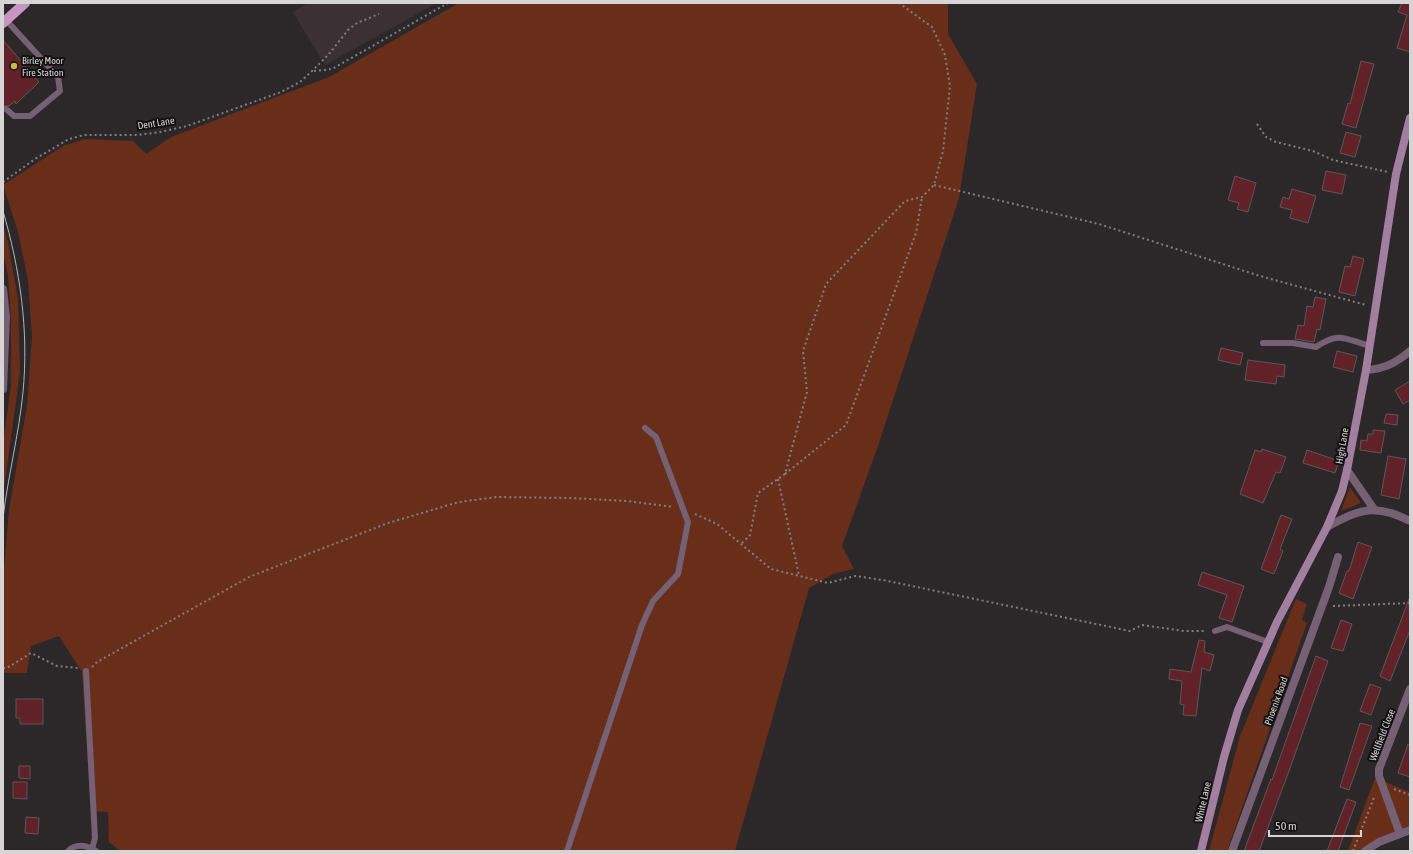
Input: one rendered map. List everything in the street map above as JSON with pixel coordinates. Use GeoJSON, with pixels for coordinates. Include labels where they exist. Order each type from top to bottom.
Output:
{"type":"FeatureCollection","features":[{"type":"Feature","properties":{"kind":"main road"},"geometry":{"type":"LineString","coordinates":[[5,21],[25,3]]}},
{"type":"Feature","properties":{"kind":"main road","name":"High Lane"},"geometry":{"type":"LineString","coordinates":[[1224,757],[1238,710],[1276,622],[1328,527],[1342,491],[1366,370],[1396,174],[1410,118]]}},
{"type":"Feature","properties":{"kind":"main road","name":"White Lane"},"geometry":{"type":"LineString","coordinates":[[1201,851],[1224,757]]}},
{"type":"Feature","properties":{"kind":"street"},"geometry":{"type":"LineString","coordinates":[[3,289],[6,317],[3,389]]}},
{"type":"Feature","properties":{"kind":"street"},"geometry":{"type":"LineString","coordinates":[[1366,370],[1390,366],[1410,351]]}},
{"type":"Feature","properties":{"kind":"street"},"geometry":{"type":"LineString","coordinates":[[1347,470],[1374,509]]}},
{"type":"Feature","properties":{"kind":"street"},"geometry":{"type":"LineString","coordinates":[[1328,527],[1355,513],[1374,509],[1383,510],[1410,520]]}},
{"type":"Feature","properties":{"kind":"street","name":"Phoenix Road"},"geometry":{"type":"LineString","coordinates":[[1232,851],[1322,606],[1338,557]]}},
{"type":"Feature","properties":{"kind":"street","name":"Wellfield Close"},"geometry":{"type":"LineString","coordinates":[[1400,834],[1380,782],[1379,769],[1410,689]]}},
{"type":"Feature","properties":{"kind":"street"},"geometry":{"type":"LineString","coordinates":[[1365,851],[1379,842],[1410,830]]}},
{"type":"Feature","properties":{"kind":"lane"},"geometry":{"type":"LineString","coordinates":[[5,21],[58,77],[60,91],[30,116],[14,116],[6,109]]}},
{"type":"Feature","properties":{"kind":"lane"},"geometry":{"type":"LineString","coordinates":[[1263,343],[1293,343],[1316,346],[1328,339],[1338,337],[1370,346]]}},
{"type":"Feature","properties":{"kind":"lane"},"geometry":{"type":"LineString","coordinates":[[567,851],[642,625],[653,601],[678,574],[688,522],[656,437],[645,428]]}},
{"type":"Feature","properties":{"kind":"lane"},"geometry":{"type":"LineString","coordinates":[[1215,631],[1227,628],[1268,642]]}},
{"type":"Feature","properties":{"kind":"lane"},"geometry":{"type":"LineString","coordinates":[[68,851],[72,847],[80,845],[87,846],[94,850],[95,838],[86,671]]}},
{"type":"Feature","properties":{"kind":"path"},"geometry":{"type":"LineString","coordinates":[[312,71],[332,69],[448,3]]}},
{"type":"Feature","properties":{"kind":"path"},"geometry":{"type":"LineString","coordinates":[[785,474],[807,392],[803,351],[826,284],[905,201],[922,197],[934,185],[944,151],[950,86],[945,55],[932,27],[899,3]]}},
{"type":"Feature","properties":{"kind":"path","name":"Dent Lane"},"geometry":{"type":"LineString","coordinates":[[3,182],[35,159],[69,140],[84,135],[138,135],[187,126],[281,92],[300,82],[312,71],[329,54],[348,30],[357,23],[379,14]]}},
{"type":"Feature","properties":{"kind":"path"},"geometry":{"type":"LineString","coordinates":[[1257,124],[1266,137],[1276,142],[1313,150],[1333,160],[1396,174]]}},
{"type":"Feature","properties":{"kind":"path"},"geometry":{"type":"LineString","coordinates":[[934,185],[1099,224],[1260,276],[1376,307]]}},
{"type":"Feature","properties":{"kind":"path"},"geometry":{"type":"LineString","coordinates":[[742,543],[750,535],[758,493],[785,474],[846,425],[916,234],[922,197]]}},
{"type":"Feature","properties":{"kind":"path"},"geometry":{"type":"LineString","coordinates":[[778,479],[799,575]]}},
{"type":"Feature","properties":{"kind":"path"},"geometry":{"type":"LineString","coordinates":[[3,668],[7,668],[31,653],[57,666],[75,667],[86,671],[98,662],[249,577],[388,523],[459,502],[497,497],[570,498],[627,501],[683,509],[718,524],[771,569],[828,583],[855,576],[883,580],[1130,631],[1142,625],[1184,631],[1215,631]]}},
{"type":"Feature","properties":{"kind":"path"},"geometry":{"type":"LineString","coordinates":[[1322,606],[1410,603]]}},
{"type":"Feature","properties":{"kind":"path"},"geometry":{"type":"LineString","coordinates":[[1352,851],[1380,782],[1410,795]]}},
{"type":"Feature","properties":{"kind":"shaded area"},"geometry":{"type":"Polygon","coordinates":[[[308,3],[437,3],[325,65],[293,12],[308,3]]]}},
{"type":"Feature","properties":{"kind":"shaded area"},"geometry":{"type":"Polygon","coordinates":[[[459,3],[948,3],[948,34],[977,84],[959,198],[878,446],[842,546],[854,569],[833,574],[809,588],[735,851],[120,851],[109,842],[108,812],[91,811],[82,672],[59,636],[31,646],[27,673],[3,673],[3,581],[9,510],[27,405],[32,337],[28,280],[18,232],[3,185],[63,146],[85,139],[133,141],[146,154],[171,137],[329,77],[459,3]]]}},
{"type":"Feature","properties":{"kind":"shaded area"},"geometry":{"type":"Polygon","coordinates":[[[3,225],[8,242],[18,299],[20,372],[3,496],[3,443],[11,386],[11,319],[8,275],[3,254],[3,225]]]}},
{"type":"Feature","properties":{"kind":"shaded area"},"geometry":{"type":"Polygon","coordinates":[[[1350,487],[1361,503],[1341,511],[1350,487]]]}},
{"type":"Feature","properties":{"kind":"shaded area"},"geometry":{"type":"Polygon","coordinates":[[[1296,599],[1307,604],[1302,620],[1307,623],[1227,851],[1209,851],[1240,736],[1296,599]]]}},
{"type":"Feature","properties":{"kind":"shaded area"},"geometry":{"type":"Polygon","coordinates":[[[1375,778],[1410,792],[1410,825],[1358,851],[1348,851],[1375,778]]]}},
{"type":"Feature","properties":{"kind":"building"},"geometry":{"type":"Polygon","coordinates":[[[1402,3],[1410,3],[1410,52],[1397,48],[1407,15],[1398,12],[1402,3]]]}},
{"type":"Feature","properties":{"kind":"building","name":"Birley Moor Fire Station"},"geometry":{"type":"Polygon","coordinates":[[[3,40],[39,82],[16,104],[15,101],[9,106],[3,106],[3,40]]]}},
{"type":"Feature","properties":{"kind":"building"},"geometry":{"type":"Polygon","coordinates":[[[1361,61],[1374,64],[1356,128],[1342,124],[1348,103],[1350,104],[1361,61]]]}},
{"type":"Feature","properties":{"kind":"building"},"geometry":{"type":"Polygon","coordinates":[[[1346,132],[1361,136],[1355,157],[1340,153],[1346,132]]]}},
{"type":"Feature","properties":{"kind":"building"},"geometry":{"type":"Polygon","coordinates":[[[1326,171],[1346,175],[1342,194],[1322,190],[1326,171]]]}},
{"type":"Feature","properties":{"kind":"building"},"geometry":{"type":"Polygon","coordinates":[[[1235,176],[1256,183],[1248,212],[1237,209],[1239,203],[1228,200],[1235,176]]]}},
{"type":"Feature","properties":{"kind":"building"},"geometry":{"type":"Polygon","coordinates":[[[1292,189],[1316,196],[1308,223],[1290,218],[1292,210],[1280,207],[1283,197],[1289,199],[1292,189]]]}},
{"type":"Feature","properties":{"kind":"building"},"geometry":{"type":"Polygon","coordinates":[[[1353,256],[1364,259],[1355,296],[1339,292],[1345,266],[1350,267],[1353,256]]]}},
{"type":"Feature","properties":{"kind":"building"},"geometry":{"type":"Polygon","coordinates":[[[1315,297],[1326,299],[1320,330],[1317,329],[1314,342],[1295,339],[1298,325],[1304,326],[1307,306],[1313,307],[1315,297]]]}},
{"type":"Feature","properties":{"kind":"building"},"geometry":{"type":"Polygon","coordinates":[[[1221,348],[1243,353],[1240,365],[1218,360],[1221,348]]]}},
{"type":"Feature","properties":{"kind":"building"},"geometry":{"type":"Polygon","coordinates":[[[1337,351],[1357,356],[1353,372],[1333,367],[1337,351]]]}},
{"type":"Feature","properties":{"kind":"building"},"geometry":{"type":"Polygon","coordinates":[[[1248,360],[1285,365],[1284,377],[1277,376],[1276,384],[1245,380],[1248,360]]]}},
{"type":"Feature","properties":{"kind":"building"},"geometry":{"type":"Polygon","coordinates":[[[1410,381],[1410,400],[1403,404],[1395,390],[1410,381]]]}},
{"type":"Feature","properties":{"kind":"building"},"geometry":{"type":"Polygon","coordinates":[[[1386,414],[1398,415],[1397,425],[1384,423],[1386,414]]]}},
{"type":"Feature","properties":{"kind":"building"},"geometry":{"type":"Polygon","coordinates":[[[1373,430],[1385,431],[1381,453],[1360,450],[1361,440],[1367,441],[1368,434],[1373,434],[1373,430]]]}},
{"type":"Feature","properties":{"kind":"building"},"geometry":{"type":"Polygon","coordinates":[[[1262,449],[1286,457],[1280,473],[1276,472],[1263,503],[1240,494],[1255,450],[1261,452],[1262,449]]]}},
{"type":"Feature","properties":{"kind":"building"},"geometry":{"type":"Polygon","coordinates":[[[1307,450],[1339,461],[1335,473],[1303,463],[1307,450]]]}},
{"type":"Feature","properties":{"kind":"building"},"geometry":{"type":"Polygon","coordinates":[[[1388,456],[1406,459],[1399,499],[1381,495],[1388,456]]]}},
{"type":"Feature","properties":{"kind":"building"},"geometry":{"type":"Polygon","coordinates":[[[1281,515],[1292,519],[1280,549],[1283,551],[1274,574],[1261,569],[1281,515]]]}},
{"type":"Feature","properties":{"kind":"building"},"geometry":{"type":"Polygon","coordinates":[[[1358,542],[1372,547],[1353,599],[1339,593],[1347,571],[1349,571],[1358,542]]]}},
{"type":"Feature","properties":{"kind":"building"},"geometry":{"type":"Polygon","coordinates":[[[1202,572],[1244,586],[1232,622],[1219,618],[1227,595],[1198,585],[1202,572]]]}},
{"type":"Feature","properties":{"kind":"building"},"geometry":{"type":"Polygon","coordinates":[[[1409,599],[1410,630],[1390,681],[1380,676],[1409,599]]]}},
{"type":"Feature","properties":{"kind":"building"},"geometry":{"type":"Polygon","coordinates":[[[1341,620],[1352,624],[1343,651],[1331,648],[1341,620]]]}},
{"type":"Feature","properties":{"kind":"building"},"geometry":{"type":"Polygon","coordinates":[[[1199,640],[1205,641],[1204,652],[1214,655],[1210,671],[1202,668],[1196,716],[1183,715],[1184,705],[1180,704],[1182,681],[1169,679],[1170,669],[1191,672],[1199,640]]]}},
{"type":"Feature","properties":{"kind":"building"},"geometry":{"type":"Polygon","coordinates":[[[1316,656],[1328,661],[1289,771],[1259,851],[1244,851],[1271,779],[1272,780],[1316,656]]]}},
{"type":"Feature","properties":{"kind":"building"},"geometry":{"type":"Polygon","coordinates":[[[1370,684],[1381,688],[1371,715],[1360,711],[1370,684]]]}},
{"type":"Feature","properties":{"kind":"building"},"geometry":{"type":"Polygon","coordinates":[[[16,699],[43,699],[43,724],[20,724],[20,718],[16,718],[16,699]]]}},
{"type":"Feature","properties":{"kind":"building"},"geometry":{"type":"Polygon","coordinates":[[[1360,723],[1372,726],[1349,790],[1340,787],[1360,723]]]}},
{"type":"Feature","properties":{"kind":"building"},"geometry":{"type":"Polygon","coordinates":[[[1408,744],[1410,745],[1410,777],[1398,773],[1408,744]]]}},
{"type":"Feature","properties":{"kind":"building"},"geometry":{"type":"Polygon","coordinates":[[[19,766],[30,766],[30,779],[19,778],[19,766]]]}},
{"type":"Feature","properties":{"kind":"building"},"geometry":{"type":"Polygon","coordinates":[[[13,782],[27,782],[27,799],[13,798],[13,782]]]}},
{"type":"Feature","properties":{"kind":"building"},"geometry":{"type":"Polygon","coordinates":[[[1347,799],[1356,802],[1338,851],[1327,851],[1347,799]]]}},
{"type":"Feature","properties":{"kind":"building"},"geometry":{"type":"Polygon","coordinates":[[[26,817],[39,818],[38,834],[25,833],[26,817]]]}},
{"type":"Feature","properties":{"kind":"tram line"},"geometry":{"type":"LineString","coordinates":[[3,211],[14,255],[22,300],[25,346],[25,369],[21,408],[3,518]]}},
{"type":"Feature","properties":{"kind":"tram line"},"geometry":{"type":"LineString","coordinates":[[3,328],[3,357]]}},
{"type":"Feature","properties":{"kind":"place","name":"Birley Moor Fire Station"},"geometry":{"type":"Point","coordinates":[14,66]}}]}
